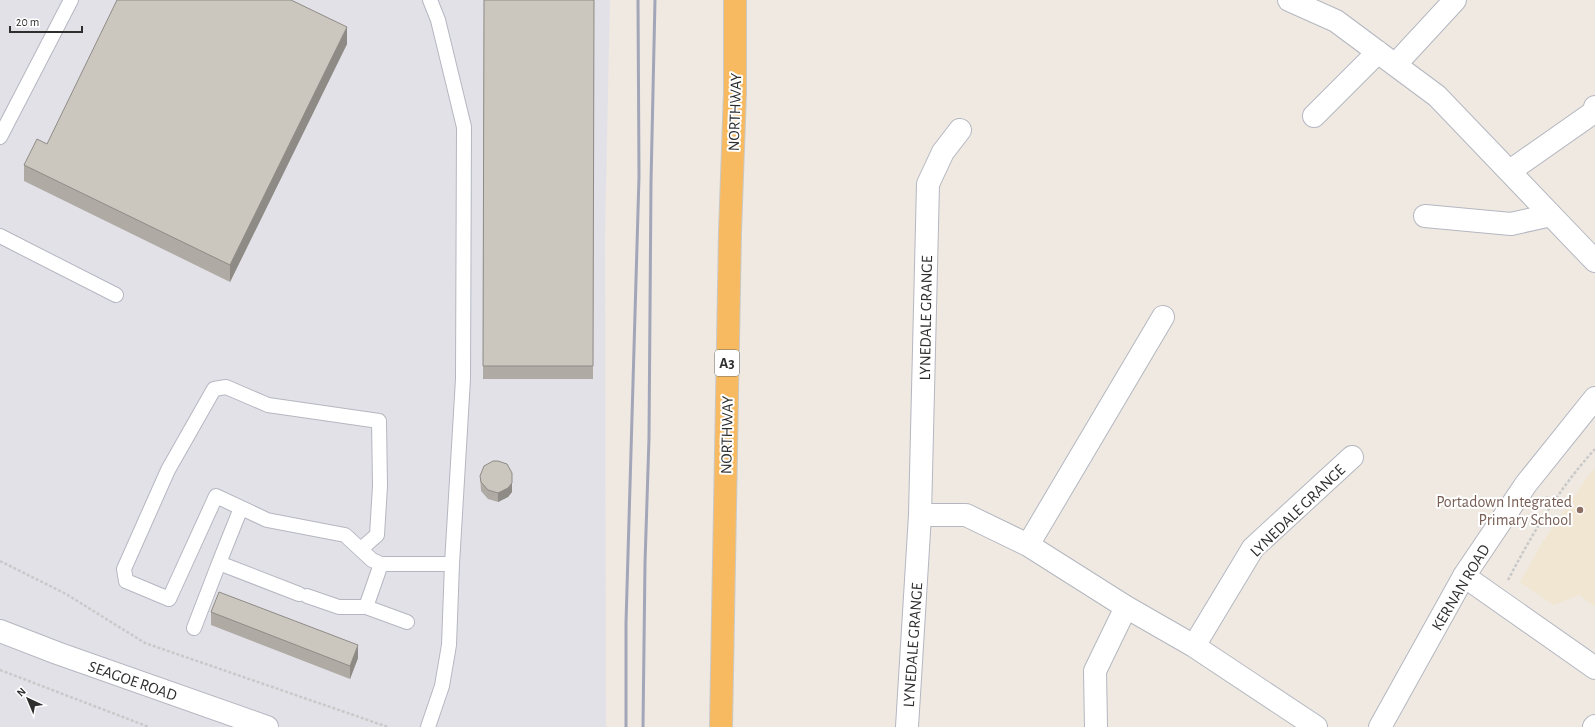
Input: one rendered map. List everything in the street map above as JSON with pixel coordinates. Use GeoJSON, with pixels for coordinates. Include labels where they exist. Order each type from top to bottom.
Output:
{"type":"FeatureCollection","features":[{"type":"Feature","properties":{"kind":"highway","name":"NORTHWAY"},"geometry":{"type":"LineString","coordinates":[[721,727],[730,240],[735,92],[735,0]]}},
{"type":"Feature","properties":{"kind":"street"},"geometry":{"type":"LineString","coordinates":[[1289,0],[1336,21],[1437,96],[1595,261]]}},
{"type":"Feature","properties":{"kind":"street"},"geometry":{"type":"LineString","coordinates":[[1314,116],[1387,58],[1455,0]]}},
{"type":"Feature","properties":{"kind":"street"},"geometry":{"type":"LineString","coordinates":[[1510,171],[1594,112],[1595,107]]}},
{"type":"Feature","properties":{"kind":"street","name":"LYNEDALE GRANGE"},"geometry":{"type":"LineString","coordinates":[[907,727],[920,515],[928,184],[943,152],[960,130]]}},
{"type":"Feature","properties":{"kind":"street"},"geometry":{"type":"LineString","coordinates":[[1424,216],[1511,224],[1551,215]]}},
{"type":"Feature","properties":{"kind":"street"},"geometry":{"type":"LineString","coordinates":[[1028,545],[1163,317]]}},
{"type":"Feature","properties":{"kind":"street","name":"KERNAN ROAD"},"geometry":{"type":"LineString","coordinates":[[1380,727],[1464,576],[1526,484],[1595,398]]}},
{"type":"Feature","properties":{"kind":"street","name":"LYNEDALE GRANGE"},"geometry":{"type":"LineString","coordinates":[[1194,646],[1254,548],[1352,457]]}},
{"type":"Feature","properties":{"kind":"street"},"geometry":{"type":"LineString","coordinates":[[920,515],[966,515],[1028,545],[1126,607],[1194,646],[1316,727]]}},
{"type":"Feature","properties":{"kind":"street"},"geometry":{"type":"LineString","coordinates":[[1464,576],[1595,668]]}},
{"type":"Feature","properties":{"kind":"street"},"geometry":{"type":"LineString","coordinates":[[1096,727],[1095,671],[1126,607]]}},
{"type":"Feature","properties":{"kind":"street","name":"SEAGOE ROAD"},"geometry":{"type":"LineString","coordinates":[[0,631],[57,653],[267,727]]}},
{"type":"Feature","properties":{"kind":"lane"},"geometry":{"type":"LineString","coordinates":[[2,128],[71,0]]}},
{"type":"Feature","properties":{"kind":"lane"},"geometry":{"type":"LineString","coordinates":[[428,727],[442,686],[449,645],[452,564],[463,379],[464,127],[438,20],[430,0]]}},
{"type":"Feature","properties":{"kind":"lane"},"geometry":{"type":"LineString","coordinates":[[0,236],[116,295]]}},
{"type":"Feature","properties":{"kind":"lane"},"geometry":{"type":"LineString","coordinates":[[362,549],[378,535],[380,486],[379,421],[268,405],[226,387],[214,389],[168,470],[124,570],[126,581],[169,598],[216,496],[267,520],[345,535],[362,549],[372,560],[381,564],[452,564]]}},
{"type":"Feature","properties":{"kind":"lane"},"geometry":{"type":"LineString","coordinates":[[194,628],[240,508]]}},
{"type":"Feature","properties":{"kind":"lane"},"geometry":{"type":"LineString","coordinates":[[219,563],[339,607],[366,607],[407,622]]}},
{"type":"Feature","properties":{"kind":"lane"},"geometry":{"type":"LineString","coordinates":[[366,607],[381,564]]}},
{"type":"Feature","properties":{"kind":"path"},"geometry":{"type":"LineString","coordinates":[[1498,600],[1523,551],[1580,465],[1595,449]]}},
{"type":"Feature","properties":{"kind":"path"},"geometry":{"type":"LineString","coordinates":[[0,561],[66,594],[145,643],[388,727]]}},
{"type":"Feature","properties":{"kind":"path"},"geometry":{"type":"LineString","coordinates":[[0,670],[150,727]]}},
{"type":"Feature","properties":{"kind":"shaded area"},"geometry":{"type":"Polygon","coordinates":[[[0,0],[610,0],[605,235],[606,727],[0,727],[0,0]]]}},
{"type":"Feature","properties":{"kind":"shaded area","name":"Portadown Integrated Primary School"},"geometry":{"type":"Polygon","coordinates":[[[1595,468],[1595,607],[1579,595],[1554,605],[1520,582],[1542,543],[1595,468]]]}},
{"type":"Feature","properties":{"kind":"building"},"geometry":{"type":"Polygon","coordinates":[[[117,0],[291,0],[347,27],[230,265],[24,165],[37,139],[47,144],[117,0]]]}},
{"type":"Feature","properties":{"kind":"building"},"geometry":{"type":"Polygon","coordinates":[[[484,0],[594,0],[593,366],[483,366],[484,0]]]}},
{"type":"Feature","properties":{"kind":"building"},"geometry":{"type":"Polygon","coordinates":[[[493,461],[507,464],[512,473],[512,483],[508,488],[498,493],[488,490],[481,482],[480,476],[484,466],[493,461]]]}},
{"type":"Feature","properties":{"kind":"building"},"geometry":{"type":"Polygon","coordinates":[[[219,592],[358,645],[350,666],[211,612],[219,592]]]}},
{"type":"Feature","properties":{"kind":"railway"},"geometry":{"type":"LineString","coordinates":[[626,727],[626,623],[639,177],[638,0]]}},
{"type":"Feature","properties":{"kind":"railway"},"geometry":{"type":"LineString","coordinates":[[643,727],[645,563],[649,438],[651,182],[655,0]]}},
{"type":"Feature","properties":{"kind":"place","name":"Portadown Integrated Primary School"},"geometry":{"type":"Point","coordinates":[1580,510]}}]}
